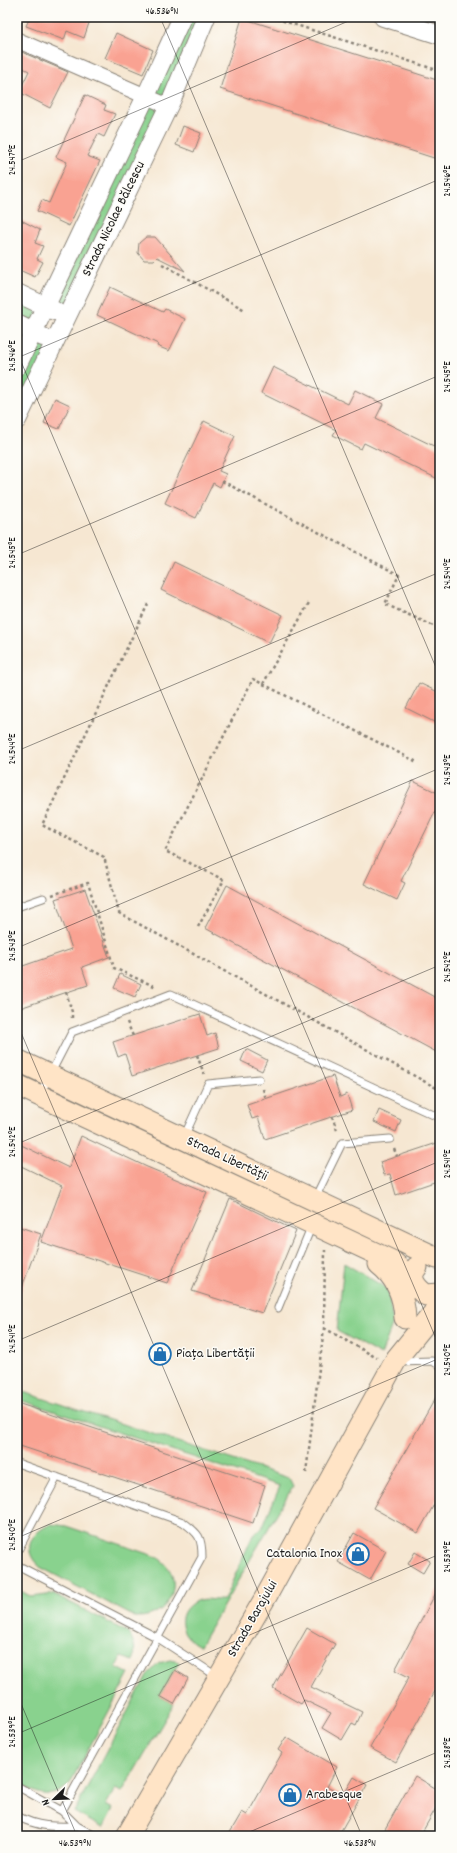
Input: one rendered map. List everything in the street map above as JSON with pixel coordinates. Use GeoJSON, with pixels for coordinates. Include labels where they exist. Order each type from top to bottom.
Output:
{"type":"FeatureCollection","features":[{"type":"Feature","properties":{"kind":"main road","name":"Strada Libertății"},"geometry":{"type":"LineString","coordinates":[[20,1073],[49,1075],[439,1258]]}},
{"type":"Feature","properties":{"kind":"main road","name":"Strada Libertății"},"geometry":{"type":"LineString","coordinates":[[20,1073],[39,1095],[392,1261],[426,1295],[440,1294]]}},
{"type":"Feature","properties":{"kind":"main road"},"geometry":{"type":"LineString","coordinates":[[346,1240],[384,1267],[395,1281],[402,1296],[405,1318]]}},
{"type":"Feature","properties":{"kind":"main road","name":"Strada Barajului"},"geometry":{"type":"LineString","coordinates":[[128,1836],[268,1593],[391,1360],[405,1318],[413,1282],[414,1270],[419,1264],[439,1258]]}},
{"type":"Feature","properties":{"kind":"main road","name":"Strada Barajului"},"geometry":{"type":"LineString","coordinates":[[391,1360],[440,1306]]}},
{"type":"Feature","properties":{"kind":"street","name":"Strada Nicolae Bălcescu"},"geometry":{"type":"LineString","coordinates":[[17,366],[146,96],[182,17]]}},
{"type":"Feature","properties":{"kind":"street","name":"Strada Nicolae Bălcescu"},"geometry":{"type":"LineString","coordinates":[[17,420],[168,106],[206,17]]}},
{"type":"Feature","properties":{"kind":"street"},"geometry":{"type":"LineString","coordinates":[[383,17],[440,35]]}},
{"type":"Feature","properties":{"kind":"street"},"geometry":{"type":"LineString","coordinates":[[17,40],[168,106]]}},
{"type":"Feature","properties":{"kind":"street"},"geometry":{"type":"LineString","coordinates":[[17,292],[67,316]]}},
{"type":"Feature","properties":{"kind":"street"},"geometry":{"type":"LineString","coordinates":[[17,324],[55,342]]}},
{"type":"Feature","properties":{"kind":"lane"},"geometry":{"type":"LineString","coordinates":[[17,907],[43,898]]}},
{"type":"Feature","properties":{"kind":"lane"},"geometry":{"type":"LineString","coordinates":[[39,1095],[72,1032],[171,994],[440,1118]]}},
{"type":"Feature","properties":{"kind":"lane"},"geometry":{"type":"LineString","coordinates":[[184,1139],[208,1084],[259,1079]]}},
{"type":"Feature","properties":{"kind":"lane"},"geometry":{"type":"LineString","coordinates":[[314,1200],[342,1143],[390,1139]]}},
{"type":"Feature","properties":{"kind":"lane"},"geometry":{"type":"LineString","coordinates":[[278,1308],[312,1224]]}},
{"type":"Feature","properties":{"kind":"lane"},"geometry":{"type":"LineString","coordinates":[[391,1360],[432,1360],[440,1365]]}},
{"type":"Feature","properties":{"kind":"lane"},"geometry":{"type":"LineString","coordinates":[[17,1463],[183,1522],[196,1531],[202,1542],[202,1557],[62,1812]]}},
{"type":"Feature","properties":{"kind":"lane"},"geometry":{"type":"LineString","coordinates":[[17,1552],[57,1477]]}},
{"type":"Feature","properties":{"kind":"lane"},"geometry":{"type":"LineString","coordinates":[[17,1565],[158,1638],[220,1678]]}},
{"type":"Feature","properties":{"kind":"lane"},"geometry":{"type":"LineString","coordinates":[[17,1786],[62,1812],[77,1826],[95,1836]]}},
{"type":"Feature","properties":{"kind":"lane"},"geometry":{"type":"LineString","coordinates":[[17,1816],[27,1822],[48,1827],[77,1826]]}},
{"type":"Feature","properties":{"kind":"path"},"geometry":{"type":"LineString","coordinates":[[271,17],[440,71]]}},
{"type":"Feature","properties":{"kind":"path"},"geometry":{"type":"LineString","coordinates":[[162,264],[245,310]]}},
{"type":"Feature","properties":{"kind":"path"},"geometry":{"type":"LineString","coordinates":[[222,481],[399,575],[385,604],[440,629]]}},
{"type":"Feature","properties":{"kind":"path"},"geometry":{"type":"LineString","coordinates":[[264,684],[310,601]]}},
{"type":"Feature","properties":{"kind":"path"},"geometry":{"type":"LineString","coordinates":[[148,604],[42,825],[104,857],[119,913],[440,1090]]}},
{"type":"Feature","properties":{"kind":"path"},"geometry":{"type":"LineString","coordinates":[[198,927],[224,880],[165,851],[253,679],[417,762]]}},
{"type":"Feature","properties":{"kind":"path"},"geometry":{"type":"LineString","coordinates":[[43,898],[88,883],[114,968],[171,994]]}},
{"type":"Feature","properties":{"kind":"path"},"geometry":{"type":"LineString","coordinates":[[66,992],[72,1012],[72,1032]]}},
{"type":"Feature","properties":{"kind":"path"},"geometry":{"type":"LineString","coordinates":[[197,1055],[208,1084]]}},
{"type":"Feature","properties":{"kind":"path"},"geometry":{"type":"LineString","coordinates":[[332,1116],[342,1143]]}},
{"type":"Feature","properties":{"kind":"path"},"geometry":{"type":"LineString","coordinates":[[306,1473],[324,1328],[325,1243]]}},
{"type":"Feature","properties":{"kind":"path"},"geometry":{"type":"LineString","coordinates":[[324,1328],[391,1360]]}},
{"type":"Feature","properties":{"kind":"green space"},"geometry":{"type":"Polygon","coordinates":[[[188,17],[199,17],[67,316],[45,306],[188,17]]]}},
{"type":"Feature","properties":{"kind":"green space"},"geometry":{"type":"Polygon","coordinates":[[[17,293],[45,306],[33,332],[17,324],[17,293]]]}},
{"type":"Feature","properties":{"kind":"green space"},"geometry":{"type":"Polygon","coordinates":[[[33,332],[55,342],[17,420],[17,366],[33,332]]]}},
{"type":"Feature","properties":{"kind":"green space"},"geometry":{"type":"Polygon","coordinates":[[[344,1263],[388,1289],[393,1323],[381,1355],[337,1331],[344,1263]]]}},
{"type":"Feature","properties":{"kind":"green space"},"geometry":{"type":"Polygon","coordinates":[[[17,1390],[289,1478],[293,1486],[200,1646],[193,1642],[184,1631],[182,1618],[184,1612],[189,1606],[199,1600],[224,1600],[253,1535],[262,1528],[280,1486],[17,1399],[17,1390]]]}},
{"type":"Feature","properties":{"kind":"green space"},"geometry":{"type":"Polygon","coordinates":[[[51,1524],[66,1526],[155,1556],[165,1564],[171,1574],[173,1584],[172,1594],[167,1604],[159,1611],[148,1616],[135,1617],[40,1567],[34,1561],[31,1554],[30,1542],[38,1532],[51,1524]]]}},
{"type":"Feature","properties":{"kind":"green space"},"geometry":{"type":"Polygon","coordinates":[[[17,1589],[32,1597],[54,1594],[127,1632],[132,1639],[134,1646],[134,1661],[121,1657],[116,1667],[129,1674],[69,1785],[55,1793],[43,1794],[30,1790],[17,1782],[17,1589]]]}},
{"type":"Feature","properties":{"kind":"green space"},"geometry":{"type":"Polygon","coordinates":[[[170,1660],[179,1662],[160,1696],[174,1704],[122,1792],[115,1789],[106,1805],[113,1809],[103,1828],[74,1812],[147,1675],[159,1663],[170,1660]]]}},
{"type":"Feature","properties":{"kind":"building"},"geometry":{"type":"Polygon","coordinates":[[[30,17],[91,17],[84,38],[67,31],[64,40],[26,26],[30,17]]]}},
{"type":"Feature","properties":{"kind":"building"},"geometry":{"type":"Polygon","coordinates":[[[242,18],[440,81],[440,160],[220,89],[242,18]]]}},
{"type":"Feature","properties":{"kind":"building"},"geometry":{"type":"Polygon","coordinates":[[[116,33],[153,50],[143,74],[105,58],[116,33]]]}},
{"type":"Feature","properties":{"kind":"building"},"geometry":{"type":"Polygon","coordinates":[[[17,50],[68,72],[50,108],[19,92],[29,71],[17,65],[17,50]]]}},
{"type":"Feature","properties":{"kind":"building"},"geometry":{"type":"Polygon","coordinates":[[[85,95],[106,105],[104,110],[115,114],[104,137],[98,134],[87,156],[100,161],[69,226],[37,211],[42,200],[49,203],[67,162],[56,157],[85,95]]]}},
{"type":"Feature","properties":{"kind":"building"},"geometry":{"type":"Polygon","coordinates":[[[183,126],[201,133],[194,152],[176,145],[183,126]]]}},
{"type":"Feature","properties":{"kind":"building"},"geometry":{"type":"Polygon","coordinates":[[[17,218],[40,230],[35,243],[43,246],[37,259],[43,262],[35,277],[17,269],[17,218]]]}},
{"type":"Feature","properties":{"kind":"building"},"geometry":{"type":"Polygon","coordinates":[[[146,237],[155,237],[185,271],[157,257],[154,260],[144,260],[138,253],[139,243],[146,237]]]}},
{"type":"Feature","properties":{"kind":"building"},"geometry":{"type":"Polygon","coordinates":[[[110,287],[163,312],[165,309],[185,319],[169,351],[157,346],[158,344],[97,315],[110,287]]]}},
{"type":"Feature","properties":{"kind":"building"},"geometry":{"type":"Polygon","coordinates":[[[273,367],[348,404],[355,390],[383,404],[376,418],[440,449],[440,480],[364,443],[361,449],[333,435],[336,430],[261,393],[273,367]]]}},
{"type":"Feature","properties":{"kind":"building"},"geometry":{"type":"Polygon","coordinates":[[[55,398],[70,405],[59,429],[44,423],[55,398]]]}},
{"type":"Feature","properties":{"kind":"building"},"geometry":{"type":"Polygon","coordinates":[[[204,421],[235,436],[219,471],[226,474],[220,487],[213,483],[196,518],[165,503],[204,421]]]}},
{"type":"Feature","properties":{"kind":"building"},"geometry":{"type":"Polygon","coordinates":[[[174,562],[283,615],[269,643],[161,590],[174,562]]]}},
{"type":"Feature","properties":{"kind":"building"},"geometry":{"type":"Polygon","coordinates":[[[419,683],[440,693],[440,725],[406,708],[419,683]]]}},
{"type":"Feature","properties":{"kind":"building"},"geometry":{"type":"Polygon","coordinates":[[[413,781],[440,794],[440,815],[435,812],[401,881],[405,883],[397,900],[364,884],[413,781]]]}},
{"type":"Feature","properties":{"kind":"building"},"geometry":{"type":"Polygon","coordinates":[[[227,885],[440,1000],[440,1054],[205,928],[227,885]]]}},
{"type":"Feature","properties":{"kind":"building"},"geometry":{"type":"Polygon","coordinates":[[[85,889],[109,957],[82,967],[88,985],[17,1009],[17,968],[72,949],[55,899],[85,889]]]}},
{"type":"Feature","properties":{"kind":"building"},"geometry":{"type":"Polygon","coordinates":[[[120,974],[141,984],[135,997],[114,988],[120,974]]]}},
{"type":"Feature","properties":{"kind":"building"},"geometry":{"type":"Polygon","coordinates":[[[200,1014],[207,1036],[215,1033],[219,1048],[132,1076],[125,1054],[118,1057],[113,1042],[200,1014]]]}},
{"type":"Feature","properties":{"kind":"building"},"geometry":{"type":"Polygon","coordinates":[[[246,1049],[267,1060],[262,1071],[241,1061],[246,1049]]]}},
{"type":"Feature","properties":{"kind":"building"},"geometry":{"type":"Polygon","coordinates":[[[333,1076],[340,1097],[347,1094],[352,1110],[265,1139],[258,1117],[252,1119],[247,1105],[333,1076]]]}},
{"type":"Feature","properties":{"kind":"building"},"geometry":{"type":"Polygon","coordinates":[[[379,1110],[401,1120],[396,1132],[374,1122],[379,1110]]]}},
{"type":"Feature","properties":{"kind":"building"},"geometry":{"type":"Polygon","coordinates":[[[81,1136],[147,1167],[207,1192],[167,1283],[41,1242],[62,1186],[17,1164],[17,1143],[69,1168],[81,1136]]]}},
{"type":"Feature","properties":{"kind":"building"},"geometry":{"type":"Polygon","coordinates":[[[440,1142],[440,1180],[396,1195],[390,1174],[384,1175],[380,1162],[440,1142]]]}},
{"type":"Feature","properties":{"kind":"building"},"geometry":{"type":"Polygon","coordinates":[[[230,1199],[296,1231],[262,1313],[192,1291],[230,1199]]]}},
{"type":"Feature","properties":{"kind":"building"},"geometry":{"type":"Polygon","coordinates":[[[17,1226],[41,1234],[19,1296],[17,1296],[17,1226]]]}},
{"type":"Feature","properties":{"kind":"building"},"geometry":{"type":"Polygon","coordinates":[[[440,1390],[440,1494],[418,1533],[373,1508],[440,1390]]]}},
{"type":"Feature","properties":{"kind":"building"},"geometry":{"type":"Polygon","coordinates":[[[17,1403],[265,1485],[253,1523],[17,1445],[17,1403]]]}},
{"type":"Feature","properties":{"kind":"building"},"geometry":{"type":"Polygon","coordinates":[[[354,1533],[386,1551],[370,1580],[338,1562],[354,1533]]]}},
{"type":"Feature","properties":{"kind":"building"},"geometry":{"type":"Polygon","coordinates":[[[415,1552],[430,1561],[423,1573],[408,1564],[415,1552]]]}},
{"type":"Feature","properties":{"kind":"building"},"geometry":{"type":"Polygon","coordinates":[[[440,1585],[440,1694],[435,1691],[396,1762],[370,1748],[409,1677],[395,1670],[440,1585]]]}},
{"type":"Feature","properties":{"kind":"building"},"geometry":{"type":"Polygon","coordinates":[[[307,1628],[335,1644],[311,1687],[362,1712],[356,1725],[352,1723],[342,1740],[322,1728],[331,1713],[304,1700],[301,1704],[273,1688],[307,1628]]]}},
{"type":"Feature","properties":{"kind":"building"},"geometry":{"type":"Polygon","coordinates":[[[175,1670],[188,1678],[174,1704],[160,1696],[175,1670]]]}},
{"type":"Feature","properties":{"kind":"building"},"geometry":{"type":"Polygon","coordinates":[[[286,1737],[337,1767],[327,1787],[343,1796],[354,1777],[367,1785],[338,1836],[228,1836],[242,1812],[247,1815],[282,1753],[278,1750],[286,1737]]]}},
{"type":"Feature","properties":{"kind":"building"},"geometry":{"type":"Polygon","coordinates":[[[415,1776],[440,1791],[440,1801],[420,1836],[381,1836],[415,1776]]]}},
{"type":"Feature","properties":{"kind":"place","name":"Piața Libertății"},"geometry":{"type":"Point","coordinates":[160,1354]}},
{"type":"Feature","properties":{"kind":"place","name":"Catalonia Inox"},"geometry":{"type":"Point","coordinates":[358,1554]}},
{"type":"Feature","properties":{"kind":"place","name":"Arabesque"},"geometry":{"type":"Point","coordinates":[290,1795]}}]}
